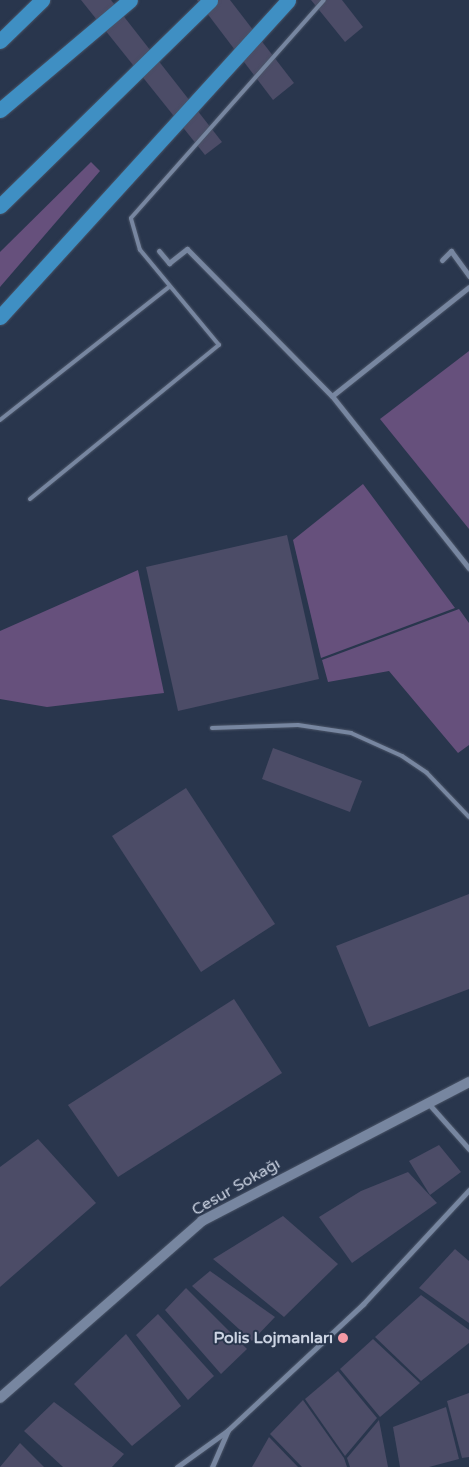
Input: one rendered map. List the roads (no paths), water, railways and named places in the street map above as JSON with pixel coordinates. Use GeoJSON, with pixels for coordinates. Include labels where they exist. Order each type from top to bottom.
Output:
{"type":"FeatureCollection","features":[{"type":"Feature","properties":{"kind":"highway"},"geometry":{"type":"LineString","coordinates":[[0,41],[42,0]]}},
{"type":"Feature","properties":{"kind":"highway"},"geometry":{"type":"LineString","coordinates":[[0,110],[130,0]]}},
{"type":"Feature","properties":{"kind":"highway"},"geometry":{"type":"LineString","coordinates":[[0,206],[210,0]]}},
{"type":"Feature","properties":{"kind":"highway"},"geometry":{"type":"LineString","coordinates":[[0,317],[288,0]]}},
{"type":"Feature","properties":{"kind":"street"},"geometry":{"type":"LineString","coordinates":[[159,251],[169,264],[187,249],[332,396],[469,568]]}},
{"type":"Feature","properties":{"kind":"street"},"geometry":{"type":"LineString","coordinates":[[442,260],[451,251],[469,276]]}},
{"type":"Feature","properties":{"kind":"street"},"geometry":{"type":"LineString","coordinates":[[332,396],[469,287]]}},
{"type":"Feature","properties":{"kind":"street","name":"Cesur Sokağı"},"geometry":{"type":"LineString","coordinates":[[0,1398],[202,1221],[426,1101],[469,1082]]}},
{"type":"Feature","properties":{"kind":"street"},"geometry":{"type":"LineString","coordinates":[[426,1101],[469,1150]]}},
{"type":"Feature","properties":{"kind":"street"},"geometry":{"type":"LineString","coordinates":[[177,1467],[228,1430],[363,1304],[469,1190]]}},
{"type":"Feature","properties":{"kind":"street"},"geometry":{"type":"LineString","coordinates":[[212,1467],[228,1430]]}},
{"type":"Feature","properties":{"kind":"lane"},"geometry":{"type":"LineString","coordinates":[[30,499],[219,345],[140,250],[131,218],[324,0]]}},
{"type":"Feature","properties":{"kind":"lane"},"geometry":{"type":"LineString","coordinates":[[0,420],[170,286]]}},
{"type":"Feature","properties":{"kind":"lane"},"geometry":{"type":"LineString","coordinates":[[212,728],[298,725],[351,734],[375,742],[421,769],[469,818]]}},
{"type":"Feature","properties":{"kind":"place","name":"Polis Lojmanları"},"geometry":{"type":"Point","coordinates":[343,1338]}}]}
